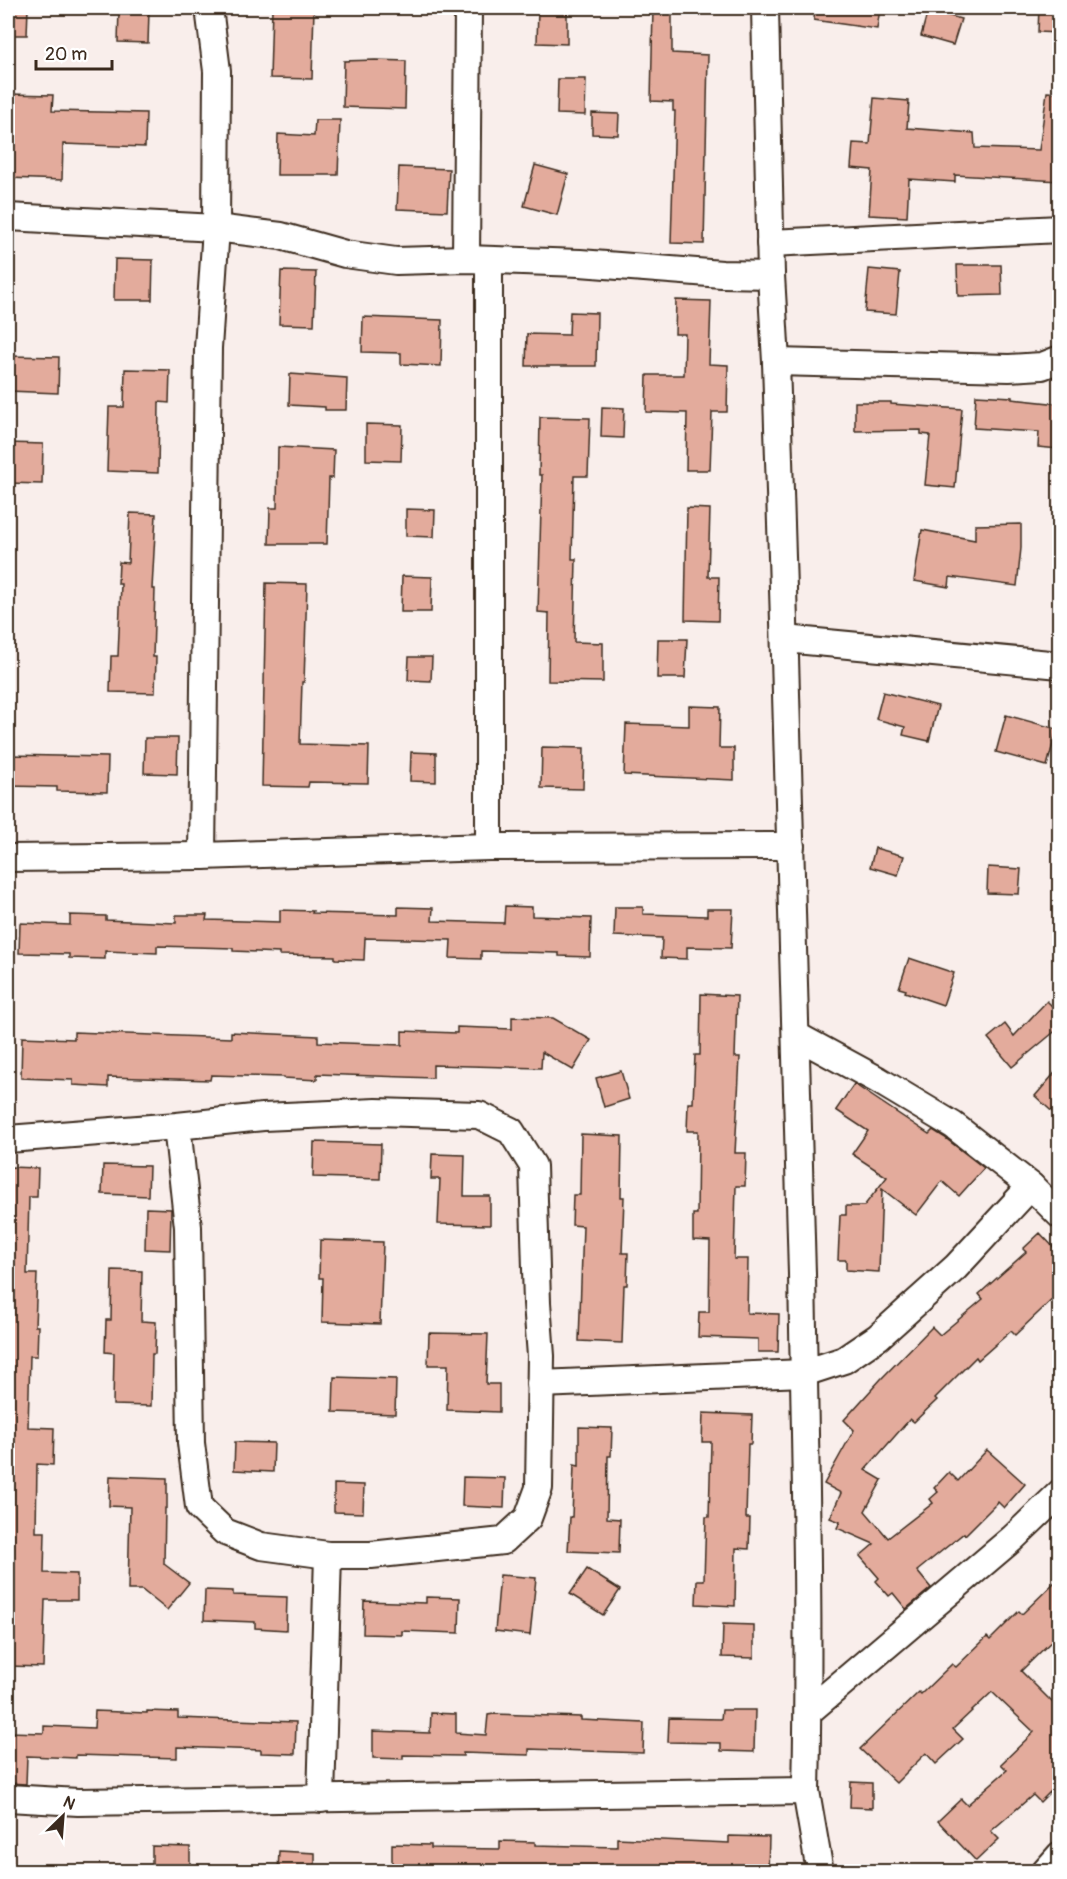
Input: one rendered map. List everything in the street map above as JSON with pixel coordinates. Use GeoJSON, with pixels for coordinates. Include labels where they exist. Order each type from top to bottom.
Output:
{"type":"FeatureCollection","features":[{"type":"Feature","properties":{"kind":"street"},"geometry":{"type":"LineString","coordinates":[[202,856],[208,348],[216,228],[217,71],[209,8]]}},
{"type":"Feature","properties":{"kind":"street"},"geometry":{"type":"LineString","coordinates":[[468,8],[478,260],[489,847]]}},
{"type":"Feature","properties":{"kind":"street"},"geometry":{"type":"LineString","coordinates":[[765,8],[770,243],[776,362],[797,1036],[804,1373],[808,1712],[806,1791],[820,1872]]}},
{"type":"Feature","properties":{"kind":"street"},"geometry":{"type":"LineString","coordinates":[[8,217],[216,228],[282,236],[345,254],[396,261],[478,260],[580,263],[722,274],[771,275]]}},
{"type":"Feature","properties":{"kind":"street"},"geometry":{"type":"LineString","coordinates":[[770,243],[1059,229]]}},
{"type":"Feature","properties":{"kind":"street"},"geometry":{"type":"LineString","coordinates":[[776,362],[1009,369],[1042,366],[1059,359]]}},
{"type":"Feature","properties":{"kind":"street"},"geometry":{"type":"LineString","coordinates":[[785,639],[1059,665]]}},
{"type":"Feature","properties":{"kind":"street"},"geometry":{"type":"LineString","coordinates":[[8,858],[202,856],[489,847],[791,846]]}},
{"type":"Feature","properties":{"kind":"street"},"geometry":{"type":"LineString","coordinates":[[797,1036],[879,1080],[953,1125],[1031,1186],[1059,1215]]}},
{"type":"Feature","properties":{"kind":"street"},"geometry":{"type":"LineString","coordinates":[[8,1139],[263,1117],[376,1112],[479,1114],[511,1131],[533,1166],[541,1356],[539,1488],[528,1518],[503,1541],[371,1555],[328,1555],[261,1546],[225,1532],[199,1507],[191,1443],[188,1227],[177,1126]]}},
{"type":"Feature","properties":{"kind":"street"},"geometry":{"type":"LineString","coordinates":[[540,1384],[804,1373],[844,1360],[878,1338],[956,1268],[1031,1186]]}},
{"type":"Feature","properties":{"kind":"street"},"geometry":{"type":"LineString","coordinates":[[808,1712],[1012,1538],[1059,1493]]}},
{"type":"Feature","properties":{"kind":"street"},"geometry":{"type":"LineString","coordinates":[[321,1799],[328,1555]]}},
{"type":"Feature","properties":{"kind":"street"},"geometry":{"type":"LineString","coordinates":[[8,1798],[78,1802],[806,1791]]}},
{"type":"Feature","properties":{"kind":"street"},"geometry":{"type":"LineString","coordinates":[[1045,1872],[1059,1855]]}},
{"type":"Feature","properties":{"kind":"building"},"geometry":{"type":"Polygon","coordinates":[[[8,8],[28,8],[27,35],[8,35],[8,8]]]}},
{"type":"Feature","properties":{"kind":"building"},"geometry":{"type":"Polygon","coordinates":[[[272,8],[314,8],[312,79],[270,78],[272,8]]]}},
{"type":"Feature","properties":{"kind":"building"},"geometry":{"type":"Polygon","coordinates":[[[653,8],[672,8],[672,53],[708,55],[704,244],[671,243],[675,111],[673,111],[673,102],[651,101],[653,8]]]}},
{"type":"Feature","properties":{"kind":"building"},"geometry":{"type":"Polygon","coordinates":[[[815,8],[880,8],[877,29],[814,20],[815,8]]]}},
{"type":"Feature","properties":{"kind":"building"},"geometry":{"type":"Polygon","coordinates":[[[1039,8],[1059,8],[1059,33],[1038,32],[1039,8]]]}},
{"type":"Feature","properties":{"kind":"building"},"geometry":{"type":"Polygon","coordinates":[[[538,9],[567,10],[567,44],[537,43],[538,9]]]}},
{"type":"Feature","properties":{"kind":"building"},"geometry":{"type":"Polygon","coordinates":[[[119,10],[149,11],[148,43],[118,42],[119,10]]]}},
{"type":"Feature","properties":{"kind":"building"},"geometry":{"type":"Polygon","coordinates":[[[928,10],[961,19],[953,45],[921,36],[928,10]]]}},
{"type":"Feature","properties":{"kind":"building"},"geometry":{"type":"Polygon","coordinates":[[[344,61],[406,61],[405,109],[343,107],[344,61]]]}},
{"type":"Feature","properties":{"kind":"building"},"geometry":{"type":"Polygon","coordinates":[[[558,79],[586,79],[585,115],[557,114],[558,79]]]}},
{"type":"Feature","properties":{"kind":"building"},"geometry":{"type":"Polygon","coordinates":[[[1047,92],[1059,93],[1059,181],[955,175],[955,182],[909,179],[907,217],[869,215],[872,170],[851,168],[853,143],[870,144],[874,98],[909,101],[907,128],[974,133],[975,148],[1039,150],[1047,92]]]}},
{"type":"Feature","properties":{"kind":"building"},"geometry":{"type":"Polygon","coordinates":[[[8,94],[53,95],[52,111],[146,113],[145,147],[63,144],[62,180],[8,178],[8,94]]]}},
{"type":"Feature","properties":{"kind":"building"},"geometry":{"type":"Polygon","coordinates":[[[592,113],[619,114],[618,135],[592,134],[592,113]]]}},
{"type":"Feature","properties":{"kind":"building"},"geometry":{"type":"Polygon","coordinates":[[[315,120],[340,120],[338,175],[277,175],[278,134],[314,136],[315,120]]]}},
{"type":"Feature","properties":{"kind":"building"},"geometry":{"type":"Polygon","coordinates":[[[535,165],[568,174],[557,215],[524,206],[535,165]]]}},
{"type":"Feature","properties":{"kind":"building"},"geometry":{"type":"Polygon","coordinates":[[[399,167],[449,169],[447,211],[397,209],[399,167]]]}},
{"type":"Feature","properties":{"kind":"building"},"geometry":{"type":"Polygon","coordinates":[[[115,259],[153,260],[152,300],[114,300],[115,259]]]}},
{"type":"Feature","properties":{"kind":"building"},"geometry":{"type":"Polygon","coordinates":[[[957,265],[1001,265],[1002,295],[958,296],[957,265]]]}},
{"type":"Feature","properties":{"kind":"building"},"geometry":{"type":"Polygon","coordinates":[[[869,269],[900,272],[896,314],[865,312],[869,269]]]}},
{"type":"Feature","properties":{"kind":"building"},"geometry":{"type":"Polygon","coordinates":[[[281,271],[316,272],[314,325],[279,324],[281,271]]]}},
{"type":"Feature","properties":{"kind":"building"},"geometry":{"type":"Polygon","coordinates":[[[676,300],[711,301],[709,364],[728,365],[727,412],[712,412],[710,470],[686,470],[687,413],[646,412],[647,375],[684,375],[685,334],[675,334],[676,300]]]}},
{"type":"Feature","properties":{"kind":"building"},"geometry":{"type":"Polygon","coordinates":[[[570,312],[597,313],[596,366],[526,366],[527,334],[569,335],[570,312]]]}},
{"type":"Feature","properties":{"kind":"building"},"geometry":{"type":"Polygon","coordinates":[[[363,317],[442,320],[441,366],[401,364],[401,353],[362,352],[363,317]]]}},
{"type":"Feature","properties":{"kind":"building"},"geometry":{"type":"Polygon","coordinates":[[[8,356],[59,357],[58,393],[8,391],[8,356]]]}},
{"type":"Feature","properties":{"kind":"building"},"geometry":{"type":"Polygon","coordinates":[[[125,369],[170,370],[169,403],[159,402],[158,473],[107,471],[109,407],[124,407],[125,369]]]}},
{"type":"Feature","properties":{"kind":"building"},"geometry":{"type":"Polygon","coordinates":[[[290,374],[347,378],[346,410],[325,410],[325,407],[289,405],[290,374]]]}},
{"type":"Feature","properties":{"kind":"building"},"geometry":{"type":"Polygon","coordinates":[[[976,395],[1012,397],[1012,399],[1059,404],[1059,449],[1038,447],[1039,432],[974,428],[976,395]]]}},
{"type":"Feature","properties":{"kind":"building"},"geometry":{"type":"Polygon","coordinates":[[[855,402],[891,402],[891,404],[962,409],[955,488],[925,485],[930,435],[921,434],[921,430],[855,431],[855,402]]]}},
{"type":"Feature","properties":{"kind":"building"},"geometry":{"type":"Polygon","coordinates":[[[602,407],[624,408],[623,438],[601,437],[602,407]]]}},
{"type":"Feature","properties":{"kind":"building"},"geometry":{"type":"Polygon","coordinates":[[[540,417],[590,418],[588,476],[574,476],[572,559],[576,559],[574,642],[603,643],[603,682],[548,681],[549,613],[538,612],[542,475],[539,475],[540,417]]]}},
{"type":"Feature","properties":{"kind":"building"},"geometry":{"type":"Polygon","coordinates":[[[366,424],[402,425],[401,461],[366,460],[366,424]]]}},
{"type":"Feature","properties":{"kind":"building"},"geometry":{"type":"Polygon","coordinates":[[[8,443],[43,444],[42,484],[8,483],[8,443]]]}},
{"type":"Feature","properties":{"kind":"building"},"geometry":{"type":"Polygon","coordinates":[[[278,447],[334,450],[333,478],[329,478],[327,544],[269,544],[270,508],[277,508],[278,447]]]}},
{"type":"Feature","properties":{"kind":"building"},"geometry":{"type":"Polygon","coordinates":[[[687,508],[710,509],[708,577],[719,577],[718,621],[685,620],[687,508]]]}},
{"type":"Feature","properties":{"kind":"building"},"geometry":{"type":"Polygon","coordinates":[[[406,509],[435,510],[434,537],[406,536],[406,509]]]}},
{"type":"Feature","properties":{"kind":"building"},"geometry":{"type":"Polygon","coordinates":[[[130,513],[156,514],[152,589],[155,589],[153,657],[156,657],[155,693],[110,692],[111,656],[118,656],[121,584],[118,584],[119,562],[128,563],[130,513]]]}},
{"type":"Feature","properties":{"kind":"building"},"geometry":{"type":"Polygon","coordinates":[[[1021,524],[1017,586],[950,577],[949,587],[914,581],[922,530],[975,540],[975,525],[1021,524]]]}},
{"type":"Feature","properties":{"kind":"building"},"geometry":{"type":"Polygon","coordinates":[[[402,576],[432,577],[431,612],[401,612],[402,576]]]}},
{"type":"Feature","properties":{"kind":"building"},"geometry":{"type":"Polygon","coordinates":[[[266,583],[307,584],[300,744],[369,746],[368,783],[309,782],[308,787],[262,786],[266,583]]]}},
{"type":"Feature","properties":{"kind":"building"},"geometry":{"type":"Polygon","coordinates":[[[658,639],[687,639],[685,678],[657,678],[658,639]]]}},
{"type":"Feature","properties":{"kind":"building"},"geometry":{"type":"Polygon","coordinates":[[[409,657],[432,657],[431,681],[408,680],[409,657]]]}},
{"type":"Feature","properties":{"kind":"building"},"geometry":{"type":"Polygon","coordinates":[[[883,692],[938,706],[929,741],[903,735],[905,727],[876,719],[883,692]]]}},
{"type":"Feature","properties":{"kind":"building"},"geometry":{"type":"Polygon","coordinates":[[[689,706],[720,707],[719,748],[734,748],[734,780],[624,775],[626,724],[689,726],[689,706]]]}},
{"type":"Feature","properties":{"kind":"building"},"geometry":{"type":"Polygon","coordinates":[[[1006,715],[1057,729],[1047,766],[996,752],[1006,715]]]}},
{"type":"Feature","properties":{"kind":"building"},"geometry":{"type":"Polygon","coordinates":[[[145,738],[178,738],[177,774],[144,773],[145,738]]]}},
{"type":"Feature","properties":{"kind":"building"},"geometry":{"type":"Polygon","coordinates":[[[542,747],[584,748],[583,789],[541,788],[542,747]]]}},
{"type":"Feature","properties":{"kind":"building"},"geometry":{"type":"Polygon","coordinates":[[[411,752],[436,753],[436,782],[410,781],[411,752]]]}},
{"type":"Feature","properties":{"kind":"building"},"geometry":{"type":"Polygon","coordinates":[[[8,755],[108,757],[107,792],[57,791],[57,787],[8,786],[8,755]]]}},
{"type":"Feature","properties":{"kind":"building"},"geometry":{"type":"Polygon","coordinates":[[[875,848],[904,856],[898,875],[870,867],[875,848]]]}},
{"type":"Feature","properties":{"kind":"building"},"geometry":{"type":"Polygon","coordinates":[[[988,867],[1021,869],[1019,894],[987,893],[988,867]]]}},
{"type":"Feature","properties":{"kind":"building"},"geometry":{"type":"Polygon","coordinates":[[[505,906],[532,907],[532,916],[591,918],[590,957],[559,956],[559,953],[481,951],[481,959],[450,958],[451,940],[365,938],[364,960],[335,959],[335,956],[233,951],[233,948],[157,946],[157,953],[105,951],[105,959],[69,958],[69,954],[19,953],[20,923],[70,925],[70,915],[106,916],[106,920],[176,923],[176,915],[207,915],[206,920],[280,922],[280,910],[398,915],[398,907],[433,908],[432,921],[504,923],[505,906]]]}},
{"type":"Feature","properties":{"kind":"building"},"geometry":{"type":"Polygon","coordinates":[[[615,907],[643,907],[643,914],[707,916],[707,909],[733,909],[731,948],[687,947],[687,959],[661,958],[662,938],[614,936],[615,907]]]}},
{"type":"Feature","properties":{"kind":"building"},"geometry":{"type":"Polygon","coordinates":[[[909,958],[954,973],[943,1005],[899,988],[909,958]]]}},
{"type":"Feature","properties":{"kind":"building"},"geometry":{"type":"Polygon","coordinates":[[[701,994],[737,996],[735,1057],[740,1057],[735,1153],[746,1153],[745,1186],[736,1186],[734,1259],[748,1259],[747,1313],[779,1314],[778,1352],[758,1352],[758,1339],[698,1337],[699,1312],[709,1312],[710,1241],[693,1240],[693,1214],[697,1214],[698,1131],[687,1131],[688,1103],[693,1103],[695,1055],[700,1055],[701,994]]]}},
{"type":"Feature","properties":{"kind":"building"},"geometry":{"type":"Polygon","coordinates":[[[1047,1001],[1059,1013],[1059,1028],[1012,1067],[988,1038],[1005,1024],[1014,1036],[1047,1001]]]}},
{"type":"Feature","properties":{"kind":"building"},"geometry":{"type":"Polygon","coordinates":[[[512,1017],[553,1018],[591,1040],[573,1070],[542,1052],[541,1068],[433,1065],[433,1078],[317,1074],[317,1080],[211,1075],[210,1080],[108,1077],[108,1087],[73,1085],[73,1080],[21,1078],[22,1037],[74,1039],[74,1032],[231,1038],[231,1032],[318,1036],[318,1042],[402,1045],[402,1031],[457,1033],[457,1027],[512,1029],[512,1017]]]}},
{"type":"Feature","properties":{"kind":"building"},"geometry":{"type":"Polygon","coordinates":[[[1059,1068],[1059,1118],[1035,1096],[1059,1068]]]}},
{"type":"Feature","properties":{"kind":"building"},"geometry":{"type":"Polygon","coordinates":[[[621,1071],[629,1099],[604,1107],[596,1078],[621,1071]]]}},
{"type":"Feature","properties":{"kind":"building"},"geometry":{"type":"Polygon","coordinates":[[[854,1084],[929,1134],[933,1130],[944,1137],[984,1168],[959,1196],[942,1181],[916,1215],[882,1189],[879,1272],[846,1270],[846,1260],[838,1260],[840,1215],[846,1215],[846,1206],[864,1206],[887,1177],[852,1154],[868,1131],[836,1110],[854,1084]]]}},
{"type":"Feature","properties":{"kind":"building"},"geometry":{"type":"Polygon","coordinates":[[[581,1134],[622,1136],[621,1197],[624,1197],[622,1253],[628,1253],[627,1285],[624,1285],[622,1343],[579,1341],[583,1226],[572,1225],[573,1195],[580,1195],[581,1134]]]}},
{"type":"Feature","properties":{"kind":"building"},"geometry":{"type":"Polygon","coordinates":[[[314,1142],[381,1144],[380,1179],[313,1177],[314,1142]]]}},
{"type":"Feature","properties":{"kind":"building"},"geometry":{"type":"Polygon","coordinates":[[[432,1154],[465,1155],[464,1196],[490,1196],[490,1225],[438,1224],[440,1179],[431,1179],[432,1154]]]}},
{"type":"Feature","properties":{"kind":"building"},"geometry":{"type":"Polygon","coordinates":[[[103,1165],[149,1166],[148,1196],[102,1194],[103,1165]]]}},
{"type":"Feature","properties":{"kind":"building"},"geometry":{"type":"Polygon","coordinates":[[[8,1167],[38,1168],[37,1197],[29,1197],[27,1274],[37,1274],[35,1326],[38,1326],[37,1356],[30,1356],[28,1427],[54,1428],[53,1465],[37,1464],[36,1532],[45,1532],[44,1573],[77,1574],[77,1600],[45,1600],[43,1667],[8,1666],[8,1167]]]}},
{"type":"Feature","properties":{"kind":"building"},"geometry":{"type":"Polygon","coordinates":[[[146,1208],[171,1209],[170,1250],[145,1249],[146,1208]]]}},
{"type":"Feature","properties":{"kind":"building"},"geometry":{"type":"Polygon","coordinates":[[[1040,1233],[1059,1253],[1059,1293],[1015,1335],[1011,1331],[978,1360],[976,1357],[914,1422],[910,1419],[865,1470],[882,1480],[865,1511],[888,1538],[933,1503],[930,1499],[938,1492],[934,1488],[949,1472],[958,1481],[987,1450],[1025,1484],[1004,1508],[998,1502],[965,1535],[964,1533],[917,1571],[931,1588],[906,1609],[893,1593],[889,1596],[876,1581],[879,1578],[860,1556],[874,1544],[837,1528],[840,1522],[830,1518],[841,1493],[824,1484],[854,1430],[844,1420],[932,1327],[940,1335],[983,1299],[979,1294],[1026,1252],[1023,1249],[1040,1233]]]}},
{"type":"Feature","properties":{"kind":"building"},"geometry":{"type":"Polygon","coordinates":[[[320,1240],[383,1242],[380,1324],[322,1322],[323,1278],[319,1278],[320,1240]]]}},
{"type":"Feature","properties":{"kind":"building"},"geometry":{"type":"Polygon","coordinates":[[[112,1270],[142,1271],[141,1321],[156,1322],[155,1354],[152,1354],[151,1406],[113,1405],[114,1353],[105,1352],[106,1320],[111,1320],[112,1270]]]}},
{"type":"Feature","properties":{"kind":"building"},"geometry":{"type":"Polygon","coordinates":[[[429,1333],[488,1334],[486,1384],[499,1384],[499,1412],[447,1410],[448,1365],[428,1365],[429,1333]]]}},
{"type":"Feature","properties":{"kind":"building"},"geometry":{"type":"Polygon","coordinates":[[[334,1377],[396,1379],[395,1414],[333,1412],[334,1377]]]}},
{"type":"Feature","properties":{"kind":"building"},"geometry":{"type":"Polygon","coordinates":[[[703,1413],[752,1415],[751,1444],[748,1444],[746,1518],[750,1518],[749,1549],[736,1548],[735,1606],[696,1604],[697,1580],[704,1580],[706,1517],[709,1517],[711,1442],[702,1442],[703,1413]]]}},
{"type":"Feature","properties":{"kind":"building"},"geometry":{"type":"Polygon","coordinates":[[[579,1427],[612,1428],[611,1456],[608,1456],[607,1518],[620,1519],[619,1553],[568,1551],[574,1465],[579,1466],[579,1427]]]}},
{"type":"Feature","properties":{"kind":"building"},"geometry":{"type":"Polygon","coordinates":[[[235,1442],[274,1443],[273,1472],[234,1470],[235,1442]]]}},
{"type":"Feature","properties":{"kind":"building"},"geometry":{"type":"Polygon","coordinates":[[[110,1476],[167,1478],[164,1564],[189,1583],[167,1610],[142,1590],[128,1590],[130,1507],[109,1506],[110,1476]]]}},
{"type":"Feature","properties":{"kind":"building"},"geometry":{"type":"Polygon","coordinates":[[[463,1477],[505,1478],[504,1508],[462,1506],[463,1477]]]}},
{"type":"Feature","properties":{"kind":"building"},"geometry":{"type":"Polygon","coordinates":[[[334,1484],[364,1485],[363,1513],[334,1512],[334,1484]]]}},
{"type":"Feature","properties":{"kind":"building"},"geometry":{"type":"Polygon","coordinates":[[[587,1569],[620,1590],[603,1615],[570,1594],[587,1569]]]}},
{"type":"Feature","properties":{"kind":"building"},"geometry":{"type":"Polygon","coordinates":[[[500,1575],[536,1578],[530,1635],[495,1631],[500,1575]]]}},
{"type":"Feature","properties":{"kind":"building"},"geometry":{"type":"Polygon","coordinates":[[[1059,1578],[1059,1634],[1021,1671],[1059,1709],[1059,1783],[1040,1802],[1033,1795],[991,1831],[999,1839],[976,1861],[938,1821],[961,1799],[967,1805],[1007,1770],[1001,1764],[1034,1732],[992,1692],[953,1729],[963,1739],[936,1764],[926,1753],[896,1783],[860,1749],[919,1692],[921,1694],[952,1664],[956,1667],[987,1637],[990,1640],[1019,1611],[1022,1614],[1059,1578]]]}},
{"type":"Feature","properties":{"kind":"building"},"geometry":{"type":"Polygon","coordinates":[[[205,1590],[233,1591],[233,1595],[287,1597],[286,1630],[255,1628],[255,1622],[204,1620],[205,1590]]]}},
{"type":"Feature","properties":{"kind":"building"},"geometry":{"type":"Polygon","coordinates":[[[426,1597],[460,1598],[459,1633],[402,1631],[402,1635],[363,1634],[364,1601],[426,1603],[426,1597]]]}},
{"type":"Feature","properties":{"kind":"building"},"geometry":{"type":"Polygon","coordinates":[[[723,1624],[754,1625],[754,1658],[722,1657],[723,1624]]]}},
{"type":"Feature","properties":{"kind":"building"},"geometry":{"type":"Polygon","coordinates":[[[722,1710],[755,1710],[754,1752],[721,1751],[721,1743],[668,1742],[669,1718],[721,1719],[722,1710]]]}},
{"type":"Feature","properties":{"kind":"building"},"geometry":{"type":"Polygon","coordinates":[[[95,1711],[178,1712],[178,1718],[296,1722],[295,1754],[261,1753],[261,1750],[177,1747],[177,1758],[27,1756],[26,1784],[8,1783],[8,1732],[44,1733],[44,1726],[94,1728],[95,1711]]]}},
{"type":"Feature","properties":{"kind":"building"},"geometry":{"type":"Polygon","coordinates":[[[431,1713],[456,1714],[456,1733],[486,1735],[488,1715],[494,1714],[581,1717],[581,1720],[644,1723],[643,1753],[529,1749],[529,1755],[463,1753],[463,1756],[403,1755],[403,1759],[373,1758],[373,1731],[430,1733],[431,1713]]]}},
{"type":"Feature","properties":{"kind":"building"},"geometry":{"type":"Polygon","coordinates":[[[851,1782],[872,1783],[872,1808],[850,1807],[851,1782]]]}},
{"type":"Feature","properties":{"kind":"building"},"geometry":{"type":"Polygon","coordinates":[[[729,1836],[769,1837],[768,1872],[593,1869],[593,1872],[392,1872],[392,1844],[431,1845],[431,1848],[500,1849],[500,1841],[535,1842],[535,1845],[617,1847],[617,1838],[729,1843],[729,1836]]]}},
{"type":"Feature","properties":{"kind":"building"},"geometry":{"type":"Polygon","coordinates":[[[152,1846],[190,1847],[190,1872],[152,1872],[152,1846]]]}},
{"type":"Feature","properties":{"kind":"building"},"geometry":{"type":"Polygon","coordinates":[[[279,1851],[315,1853],[315,1872],[278,1872],[279,1851]]]}}]}
